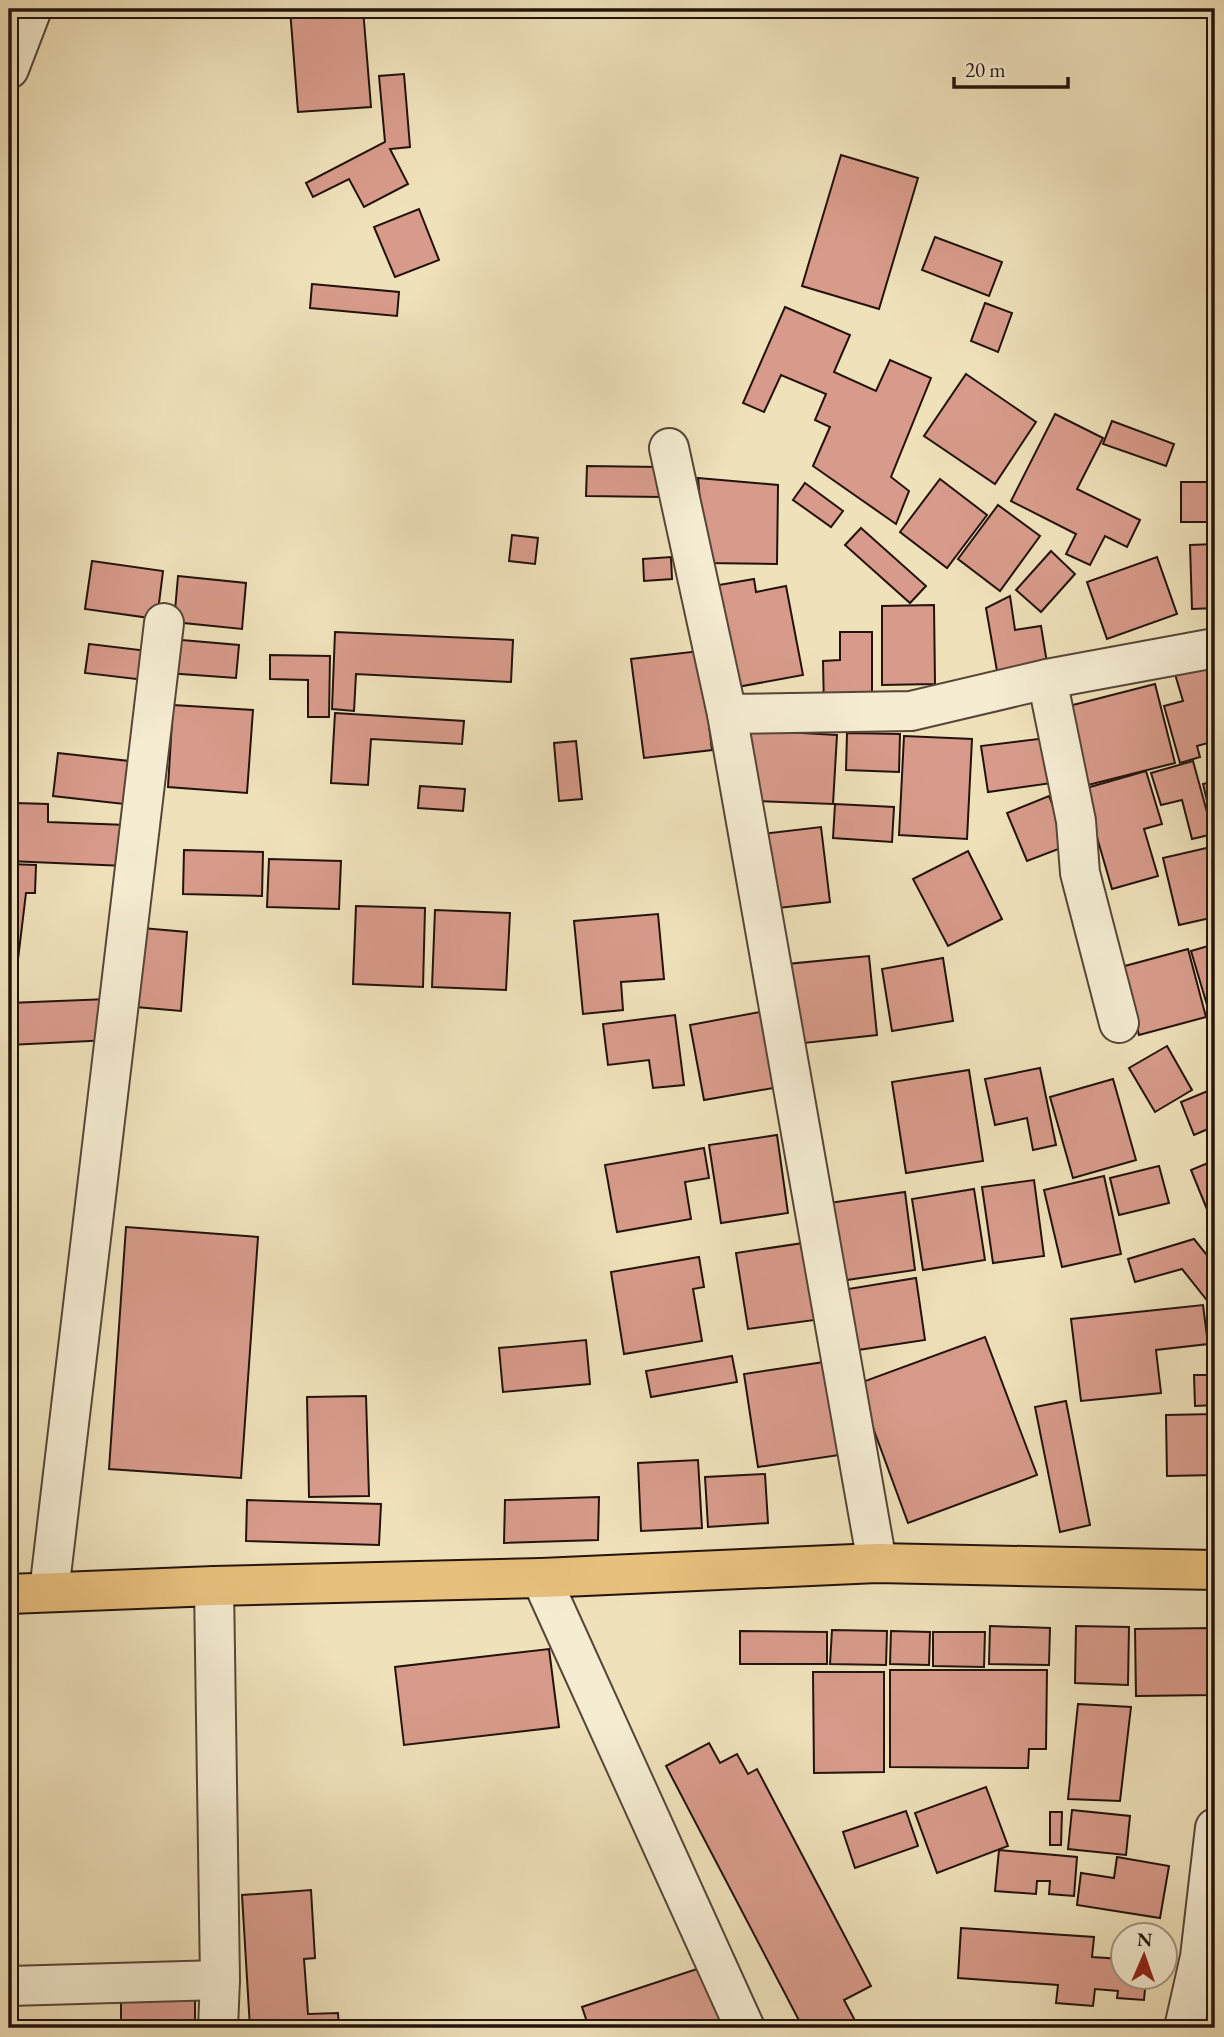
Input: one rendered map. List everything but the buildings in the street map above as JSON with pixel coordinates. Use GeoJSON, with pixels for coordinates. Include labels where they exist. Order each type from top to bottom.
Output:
{"type":"FeatureCollection","features":[{"type":"Feature","properties":{"kind":"main road"},"geometry":{"type":"LineString","coordinates":[[9,1594],[541,1578],[877,1563],[1215,1570]]}},
{"type":"Feature","properties":{"kind":"street"},"geometry":{"type":"LineString","coordinates":[[9,69],[32,9]]}},
{"type":"Feature","properties":{"kind":"street"},"geometry":{"type":"LineString","coordinates":[[669,447],[727,714],[877,1563]]}},
{"type":"Feature","properties":{"kind":"street"},"geometry":{"type":"LineString","coordinates":[[50,1592],[164,623]]}},
{"type":"Feature","properties":{"kind":"street"},"geometry":{"type":"LineString","coordinates":[[727,714],[911,711],[1046,679],[1215,648]]}},
{"type":"Feature","properties":{"kind":"street"},"geometry":{"type":"LineString","coordinates":[[1046,679],[1076,821],[1080,873],[1119,1023]]}},
{"type":"Feature","properties":{"kind":"street"},"geometry":{"type":"LineString","coordinates":[[541,1578],[745,2028]]}},
{"type":"Feature","properties":{"kind":"street"},"geometry":{"type":"LineString","coordinates":[[214,1586],[220,1980],[218,2028]]}},
{"type":"Feature","properties":{"kind":"street"},"geometry":{"type":"LineString","coordinates":[[1184,2028],[1208,1957],[1215,1828]]}},
{"type":"Feature","properties":{"kind":"street"},"geometry":{"type":"LineString","coordinates":[[9,1986],[220,1980]]}}]}
